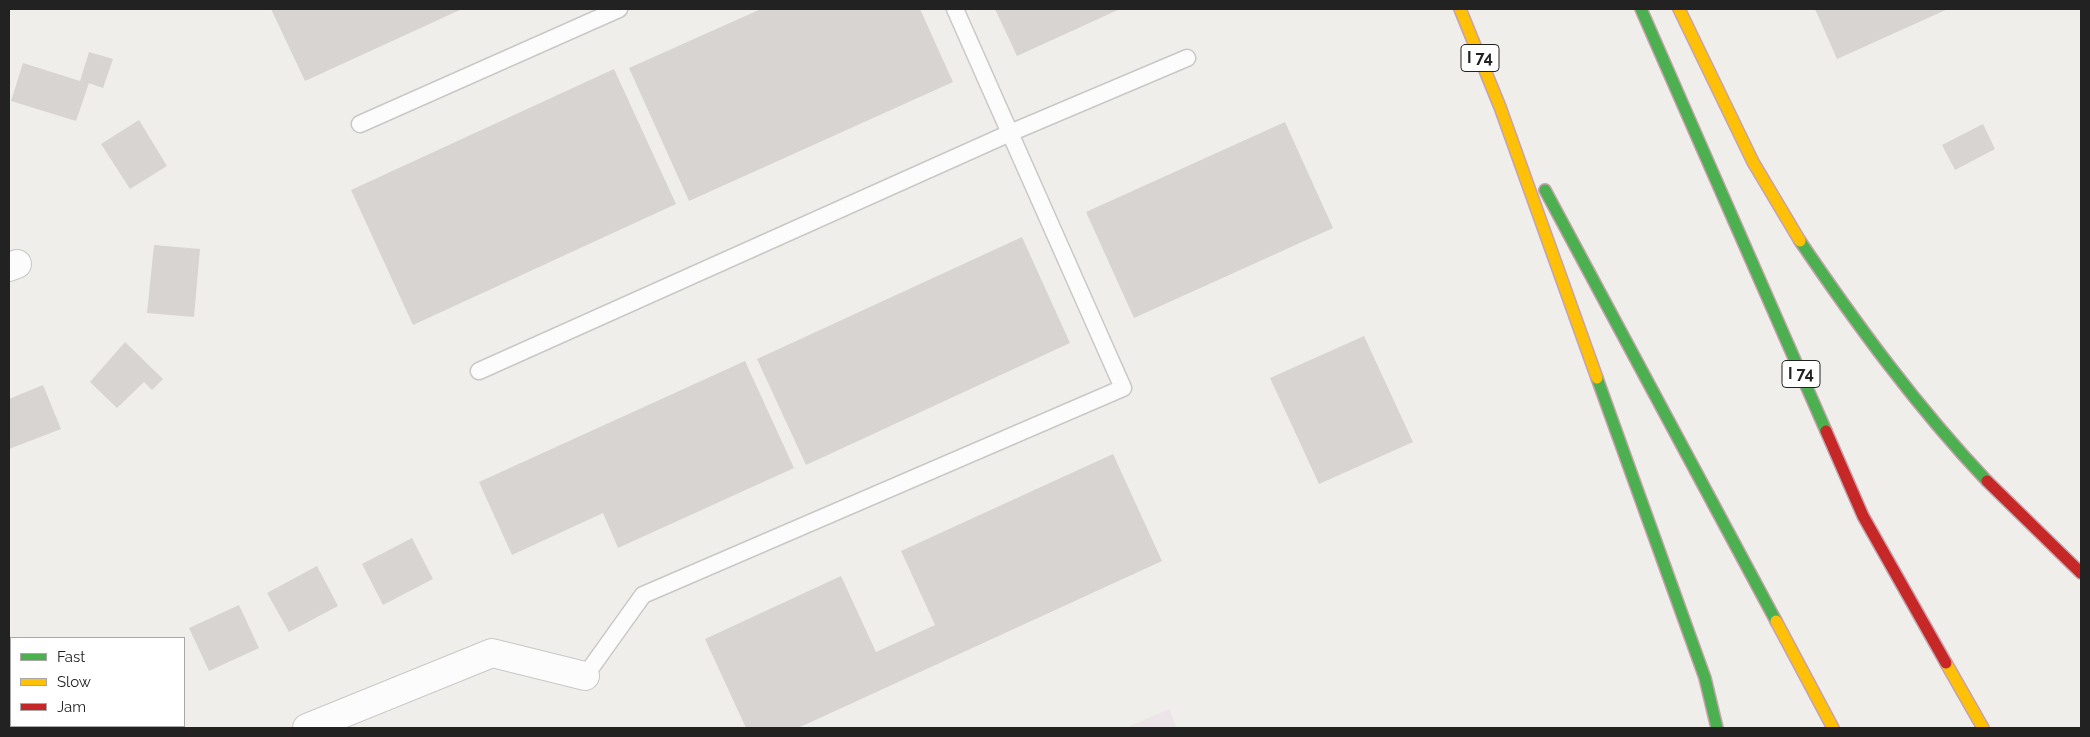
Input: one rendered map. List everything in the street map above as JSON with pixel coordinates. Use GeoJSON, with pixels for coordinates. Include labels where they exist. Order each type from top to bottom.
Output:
{"type":"FeatureCollection","features":[{"type":"Feature","properties":{"kind":"highway","name":"I 74"},"geometry":{"type":"LineString","coordinates":[[1460,9],[1500,107],[1833,728]]}},
{"type":"Feature","properties":{"kind":"highway","name":"I 74"},"geometry":{"type":"LineString","coordinates":[[1641,9],[1863,516],[1984,728]]}},
{"type":"Feature","properties":{"kind":"highway"},"geometry":{"type":"LineString","coordinates":[[1679,9],[1729,114],[1781,212],[1851,316],[1923,410],[1997,491],[2057,552],[2081,573]]}},
{"type":"Feature","properties":{"kind":"highway"},"geometry":{"type":"LineString","coordinates":[[1500,107],[1705,678],[1717,728]]}},
{"type":"Feature","properties":{"kind":"street"},"geometry":{"type":"LineString","coordinates":[[307,728],[492,653],[585,676]]}},
{"type":"Feature","properties":{"kind":"lane"},"geometry":{"type":"LineString","coordinates":[[360,124],[619,9]]}},
{"type":"Feature","properties":{"kind":"lane"},"geometry":{"type":"LineString","coordinates":[[585,676],[643,595],[1123,388],[955,9]]}},
{"type":"Feature","properties":{"kind":"lane"},"geometry":{"type":"LineString","coordinates":[[479,371],[1010,132],[1188,58]]}},
{"type":"Feature","properties":{"kind":"shaded area"},"geometry":{"type":"Polygon","coordinates":[[[1169,709],[1177,728],[1125,728],[1169,709]]]}},
{"type":"Feature","properties":{"kind":"building"},"geometry":{"type":"Polygon","coordinates":[[[271,9],[462,9],[305,81],[271,9]]]}},
{"type":"Feature","properties":{"kind":"building"},"geometry":{"type":"Polygon","coordinates":[[[761,9],[920,9],[953,82],[689,201],[629,68],[761,9]]]}},
{"type":"Feature","properties":{"kind":"building"},"geometry":{"type":"Polygon","coordinates":[[[995,9],[1120,9],[1017,56],[995,9]]]}},
{"type":"Feature","properties":{"kind":"building"},"geometry":{"type":"Polygon","coordinates":[[[1815,9],[1948,9],[1837,59],[1815,9]]]}},
{"type":"Feature","properties":{"kind":"building"},"geometry":{"type":"Polygon","coordinates":[[[89,52],[113,59],[103,88],[89,83],[76,121],[11,101],[23,63],[80,81],[89,52]]]}},
{"type":"Feature","properties":{"kind":"building"},"geometry":{"type":"Polygon","coordinates":[[[614,69],[676,204],[413,325],[351,190],[614,69]]]}},
{"type":"Feature","properties":{"kind":"building"},"geometry":{"type":"Polygon","coordinates":[[[139,120],[167,166],[130,189],[101,144],[139,120]]]}},
{"type":"Feature","properties":{"kind":"building"},"geometry":{"type":"Polygon","coordinates":[[[1285,122],[1333,228],[1134,318],[1086,212],[1285,122]]]}},
{"type":"Feature","properties":{"kind":"building"},"geometry":{"type":"Polygon","coordinates":[[[1983,124],[1995,149],[1955,170],[1942,145],[1983,124]]]}},
{"type":"Feature","properties":{"kind":"building"},"geometry":{"type":"Polygon","coordinates":[[[1022,237],[1070,343],[806,465],[757,359],[1022,237]]]}},
{"type":"Feature","properties":{"kind":"building"},"geometry":{"type":"Polygon","coordinates":[[[154,245],[200,249],[194,317],[147,313],[154,245]]]}},
{"type":"Feature","properties":{"kind":"building"},"geometry":{"type":"Polygon","coordinates":[[[1364,336],[1413,442],[1319,484],[1270,378],[1364,336]]]}},
{"type":"Feature","properties":{"kind":"building"},"geometry":{"type":"Polygon","coordinates":[[[125,342],[163,379],[152,390],[144,382],[117,408],[90,382],[125,342]]]}},
{"type":"Feature","properties":{"kind":"building"},"geometry":{"type":"Polygon","coordinates":[[[745,361],[794,468],[618,548],[603,513],[512,555],[479,482],[745,361]]]}},
{"type":"Feature","properties":{"kind":"building"},"geometry":{"type":"Polygon","coordinates":[[[43,385],[61,429],[9,449],[9,399],[43,385]]]}},
{"type":"Feature","properties":{"kind":"building"},"geometry":{"type":"Polygon","coordinates":[[[1113,454],[1162,561],[798,728],[746,728],[705,639],[841,576],[876,652],[935,625],[901,551],[1113,454]]]}},
{"type":"Feature","properties":{"kind":"building"},"geometry":{"type":"Polygon","coordinates":[[[412,538],[433,579],[383,605],[362,564],[412,538]]]}},
{"type":"Feature","properties":{"kind":"building"},"geometry":{"type":"Polygon","coordinates":[[[317,566],[338,606],[289,632],[267,593],[317,566]]]}},
{"type":"Feature","properties":{"kind":"building"},"geometry":{"type":"Polygon","coordinates":[[[239,605],[259,648],[209,671],[189,628],[239,605]]]}},
{"type":"Feature","properties":{"kind":"traffic: fast"},"geometry":{"type":"LineString","coordinates":[[1641,9],[1826,431]]}},
{"type":"Feature","properties":{"kind":"traffic: fast"},"geometry":{"type":"LineString","coordinates":[[1545,190],[1776,621]]}},
{"type":"Feature","properties":{"kind":"traffic: fast"},"geometry":{"type":"LineString","coordinates":[[1800,241],[1843,304],[1912,395],[1987,481]]}},
{"type":"Feature","properties":{"kind":"traffic: fast"},"geometry":{"type":"LineString","coordinates":[[1597,378],[1705,678],[1717,728]]}},
{"type":"Feature","properties":{"kind":"traffic: slow"},"geometry":{"type":"LineString","coordinates":[[1460,9],[1500,107],[1597,378]]}},
{"type":"Feature","properties":{"kind":"traffic: slow"},"geometry":{"type":"LineString","coordinates":[[1679,9],[1753,162],[1800,241]]}},
{"type":"Feature","properties":{"kind":"traffic: slow"},"geometry":{"type":"LineString","coordinates":[[1776,621],[1833,728]]}},
{"type":"Feature","properties":{"kind":"traffic: slow"},"geometry":{"type":"LineString","coordinates":[[1946,663],[1983,728]]}},
{"type":"Feature","properties":{"kind":"traffic: jam"},"geometry":{"type":"LineString","coordinates":[[1826,431],[1863,516],[1946,663]]}},
{"type":"Feature","properties":{"kind":"traffic: jam"},"geometry":{"type":"LineString","coordinates":[[1987,481],[2081,573]]}}]}
